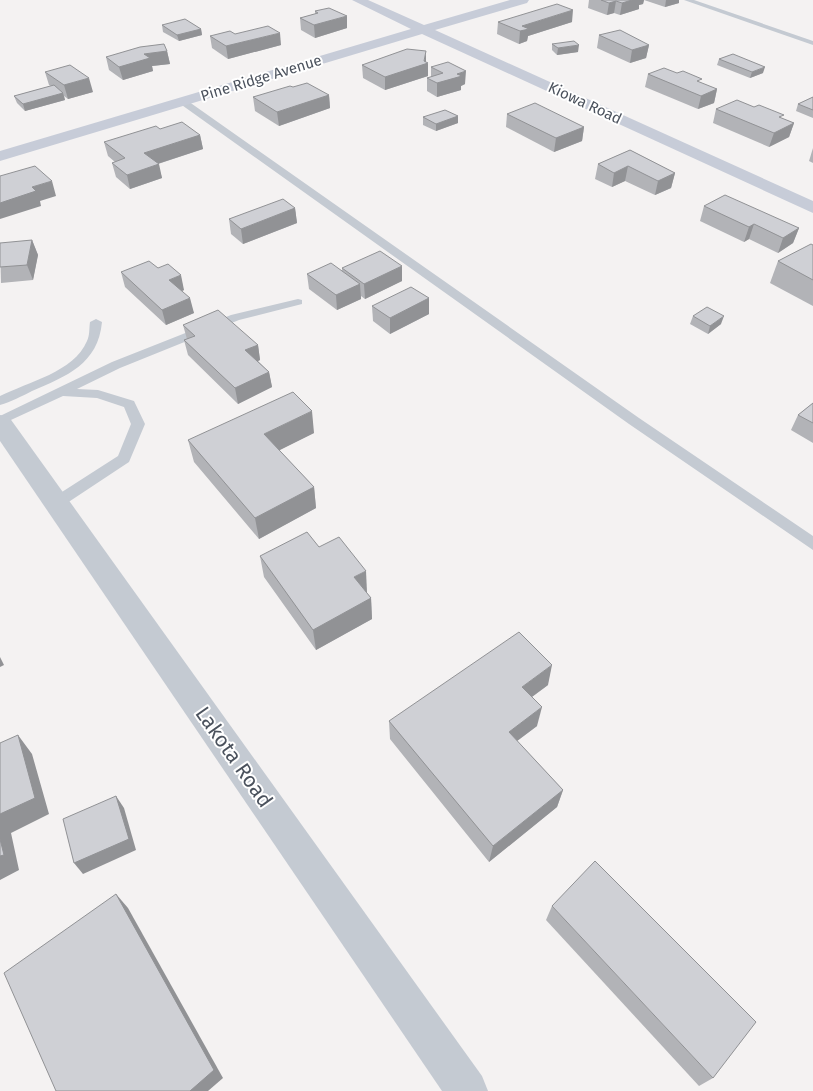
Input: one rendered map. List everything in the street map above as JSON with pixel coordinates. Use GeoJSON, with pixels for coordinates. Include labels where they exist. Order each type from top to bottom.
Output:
{"type":"FeatureCollection","features":[{"type":"Feature","properties":{"kind":"street","name":"Kiowa Road"},"geometry":{"type":"LineString","coordinates":[[358,0],[813,208]]}},
{"type":"Feature","properties":{"kind":"street","name":"Pine Ridge Avenue"},"geometry":{"type":"LineString","coordinates":[[0,156],[523,0]]}},
{"type":"Feature","properties":{"kind":"street","name":"Lakota Road"},"geometry":{"type":"LineString","coordinates":[[0,422],[467,1091]]}},
{"type":"Feature","properties":{"kind":"lane"},"geometry":{"type":"LineString","coordinates":[[687,0],[813,43]]}},
{"type":"Feature","properties":{"kind":"lane"},"geometry":{"type":"LineString","coordinates":[[182,101],[626,415],[813,544]]}},
{"type":"Feature","properties":{"kind":"lane"},"geometry":{"type":"LineString","coordinates":[[0,422],[116,365],[235,317],[298,302]]}},
{"type":"Feature","properties":{"kind":"lane"},"geometry":{"type":"LineString","coordinates":[[0,401],[66,370],[83,357],[94,342],[96,322]]}},
{"type":"Feature","properties":{"kind":"lane"},"geometry":{"type":"LineString","coordinates":[[56,503],[124,459],[138,424],[129,404],[98,394],[60,392]]}},
{"type":"Feature","properties":{"kind":"building"},"geometry":{"type":"Polygon","coordinates":[[[601,0],[632,0],[622,3],[616,1],[609,3],[601,0]]]}},
{"type":"Feature","properties":{"kind":"building"},"geometry":{"type":"Polygon","coordinates":[[[557,4],[573,10],[522,26],[529,29],[520,31],[498,22],[557,4]]]}},
{"type":"Feature","properties":{"kind":"building"},"geometry":{"type":"Polygon","coordinates":[[[329,8],[347,16],[314,25],[300,18],[318,13],[315,11],[329,8]]]}},
{"type":"Feature","properties":{"kind":"building"},"geometry":{"type":"Polygon","coordinates":[[[185,19],[201,29],[177,35],[162,25],[185,19]]]}},
{"type":"Feature","properties":{"kind":"building"},"geometry":{"type":"Polygon","coordinates":[[[268,26],[280,33],[226,46],[210,36],[230,31],[235,34],[268,26]]]}},
{"type":"Feature","properties":{"kind":"building"},"geometry":{"type":"Polygon","coordinates":[[[620,30],[649,45],[632,50],[599,35],[620,30]]]}},
{"type":"Feature","properties":{"kind":"building"},"geometry":{"type":"Polygon","coordinates":[[[574,41],[579,45],[558,48],[552,44],[574,41]]]}},
{"type":"Feature","properties":{"kind":"building"},"geometry":{"type":"Polygon","coordinates":[[[164,44],[167,51],[144,54],[150,58],[119,67],[106,57],[140,47],[164,44]]]}},
{"type":"Feature","properties":{"kind":"building"},"geometry":{"type":"Polygon","coordinates":[[[407,49],[426,51],[424,61],[428,63],[385,77],[362,65],[407,49]]]}},
{"type":"Feature","properties":{"kind":"building"},"geometry":{"type":"Polygon","coordinates":[[[733,54],[765,67],[752,72],[719,59],[733,54]]]}},
{"type":"Feature","properties":{"kind":"building"},"geometry":{"type":"Polygon","coordinates":[[[448,62],[466,71],[457,74],[462,76],[437,83],[427,78],[443,73],[431,67],[448,62]]]}},
{"type":"Feature","properties":{"kind":"building"},"geometry":{"type":"Polygon","coordinates":[[[70,65],[89,78],[64,85],[45,72],[70,65]]]}},
{"type":"Feature","properties":{"kind":"building"},"geometry":{"type":"Polygon","coordinates":[[[664,68],[677,73],[683,71],[702,79],[697,81],[717,89],[701,96],[648,74],[664,68]]]}},
{"type":"Feature","properties":{"kind":"building"},"geometry":{"type":"Polygon","coordinates":[[[307,83],[329,95],[277,112],[253,97],[290,86],[293,87],[307,83]]]}},
{"type":"Feature","properties":{"kind":"building"},"geometry":{"type":"Polygon","coordinates":[[[54,85],[63,93],[23,104],[14,96],[54,85]]]}},
{"type":"Feature","properties":{"kind":"building"},"geometry":{"type":"Polygon","coordinates":[[[813,97],[813,110],[798,104],[813,97]]]}},
{"type":"Feature","properties":{"kind":"building"},"geometry":{"type":"Polygon","coordinates":[[[737,100],[754,107],[759,105],[784,115],[779,117],[794,123],[774,133],[716,109],[737,100]]]}},
{"type":"Feature","properties":{"kind":"building"},"geometry":{"type":"Polygon","coordinates":[[[535,103],[584,127],[556,138],[507,114],[535,103]]]}},
{"type":"Feature","properties":{"kind":"building"},"geometry":{"type":"Polygon","coordinates":[[[445,110],[458,116],[436,124],[423,117],[445,110]]]}},
{"type":"Feature","properties":{"kind":"building"},"geometry":{"type":"Polygon","coordinates":[[[182,122],[200,135],[144,153],[159,164],[127,175],[112,163],[125,158],[104,142],[156,126],[160,129],[182,122]]]}},
{"type":"Feature","properties":{"kind":"building"},"geometry":{"type":"Polygon","coordinates":[[[630,150],[675,173],[658,181],[628,166],[614,173],[598,164],[630,150]]]}},
{"type":"Feature","properties":{"kind":"building"},"geometry":{"type":"Polygon","coordinates":[[[35,166],[52,181],[32,187],[36,191],[0,203],[0,176],[35,166]]]}},
{"type":"Feature","properties":{"kind":"building"},"geometry":{"type":"Polygon","coordinates":[[[725,195],[799,228],[783,238],[754,224],[749,227],[704,206],[725,195]]]}},
{"type":"Feature","properties":{"kind":"building"},"geometry":{"type":"Polygon","coordinates":[[[283,199],[295,208],[241,229],[229,219],[283,199]]]}},
{"type":"Feature","properties":{"kind":"building"},"geometry":{"type":"Polygon","coordinates":[[[32,240],[27,265],[0,267],[0,243],[32,240]]]}},
{"type":"Feature","properties":{"kind":"building"},"geometry":{"type":"Polygon","coordinates":[[[811,244],[813,245],[813,280],[778,261],[811,244]]]}},
{"type":"Feature","properties":{"kind":"building"},"geometry":{"type":"Polygon","coordinates":[[[380,251],[402,266],[364,284],[342,268],[380,251]]]}},
{"type":"Feature","properties":{"kind":"building"},"geometry":{"type":"Polygon","coordinates":[[[149,261],[158,268],[168,264],[181,275],[169,280],[190,298],[162,310],[121,272],[149,261]]]}},
{"type":"Feature","properties":{"kind":"building"},"geometry":{"type":"Polygon","coordinates":[[[331,263],[360,284],[336,295],[307,274],[331,263]]]}},
{"type":"Feature","properties":{"kind":"building"},"geometry":{"type":"Polygon","coordinates":[[[411,287],[429,298],[390,318],[372,306],[411,287]]]}},
{"type":"Feature","properties":{"kind":"building"},"geometry":{"type":"Polygon","coordinates":[[[707,307],[724,316],[710,326],[693,316],[707,307]]]}},
{"type":"Feature","properties":{"kind":"building"},"geometry":{"type":"Polygon","coordinates":[[[218,310],[258,345],[245,350],[269,372],[235,388],[184,340],[195,336],[183,325],[218,310]]]}},
{"type":"Feature","properties":{"kind":"building"},"geometry":{"type":"Polygon","coordinates":[[[293,392],[312,411],[264,434],[314,487],[255,518],[188,440],[293,392]]]}},
{"type":"Feature","properties":{"kind":"building"},"geometry":{"type":"Polygon","coordinates":[[[813,403],[813,423],[798,415],[813,403]]]}},
{"type":"Feature","properties":{"kind":"building"},"geometry":{"type":"Polygon","coordinates":[[[307,532],[319,547],[339,537],[366,571],[354,577],[371,598],[313,630],[260,556],[307,532]]]}},
{"type":"Feature","properties":{"kind":"building"},"geometry":{"type":"Polygon","coordinates":[[[519,632],[552,665],[522,687],[542,707],[509,732],[563,790],[493,846],[389,721],[519,632]]]}},
{"type":"Feature","properties":{"kind":"building"},"geometry":{"type":"Polygon","coordinates":[[[18,735],[35,798],[0,814],[0,743],[18,735]]]}},
{"type":"Feature","properties":{"kind":"building"},"geometry":{"type":"Polygon","coordinates":[[[116,796],[129,839],[74,863],[63,819],[116,796]]]}},
{"type":"Feature","properties":{"kind":"building"},"geometry":{"type":"Polygon","coordinates":[[[0,839],[4,855],[0,856],[0,839]]]}},
{"type":"Feature","properties":{"kind":"building"},"geometry":{"type":"Polygon","coordinates":[[[595,861],[756,1022],[713,1078],[552,906],[595,861]]]}},
{"type":"Feature","properties":{"kind":"building"},"geometry":{"type":"Polygon","coordinates":[[[116,894],[214,1070],[190,1091],[56,1091],[4,973],[116,894]]]}}]}
